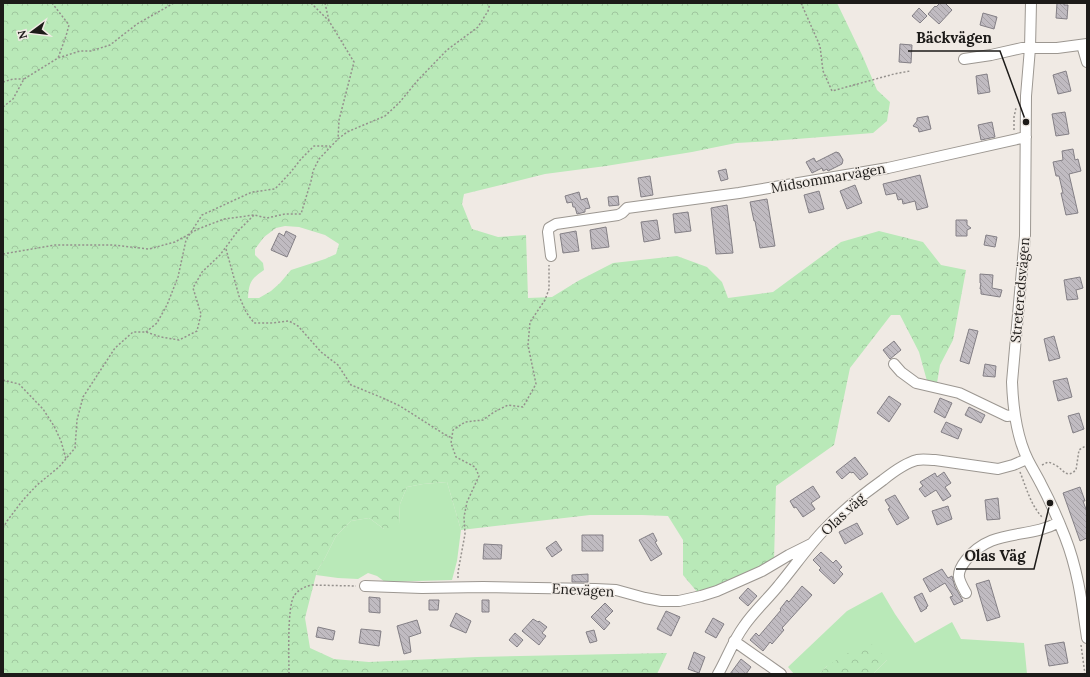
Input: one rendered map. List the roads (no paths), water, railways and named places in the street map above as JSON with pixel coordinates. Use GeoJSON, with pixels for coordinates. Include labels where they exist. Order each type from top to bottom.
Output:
{"type":"FeatureCollection","features":[{"type":"Feature","properties":{"kind":"street","name":"Streteredsvägen"},"geometry":{"type":"LineString","coordinates":[[1032,3],[1026,96],[1025,236],[1012,382],[1015,415],[1022,446],[1022,461],[1033,470],[1041,483],[1056,524],[1072,555],[1080,589],[1084,641]]}},
{"type":"Feature","properties":{"kind":"street"},"geometry":{"type":"LineString","coordinates":[[964,59],[1022,48],[1057,48],[1084,45],[1087,62]]}},
{"type":"Feature","properties":{"kind":"street","name":"Midsommarvägen"},"geometry":{"type":"LineString","coordinates":[[551,256],[548,236],[550,228],[556,224],[618,215],[627,208],[738,193],[888,168],[1026,137]]}},
{"type":"Feature","properties":{"kind":"street"},"geometry":{"type":"LineString","coordinates":[[894,364],[916,383],[959,393],[1007,416],[1015,415]]}},
{"type":"Feature","properties":{"kind":"street","name":"Olas väg"},"geometry":{"type":"LineString","coordinates":[[718,674],[734,641],[744,626],[811,544],[830,524],[865,493],[906,464],[917,460],[926,459],[998,469],[1022,461]]}},
{"type":"Feature","properties":{"kind":"street"},"geometry":{"type":"LineString","coordinates":[[966,593],[960,582],[958,572],[972,553],[987,542],[997,538],[1047,528],[1056,524]]}},
{"type":"Feature","properties":{"kind":"street","name":"Enevägen"},"geometry":{"type":"LineString","coordinates":[[365,586],[616,590],[661,601],[679,601],[722,590],[762,571],[811,544]]}},
{"type":"Feature","properties":{"kind":"street"},"geometry":{"type":"LineString","coordinates":[[734,641],[781,674]]}},
{"type":"Feature","properties":{"kind":"place","name":"Bäckvägen"},"geometry":{"type":"Point","coordinates":[1026,122]}},
{"type":"Feature","properties":{"kind":"place","name":"Olas Väg"},"geometry":{"type":"Point","coordinates":[1050,503]}}]}
